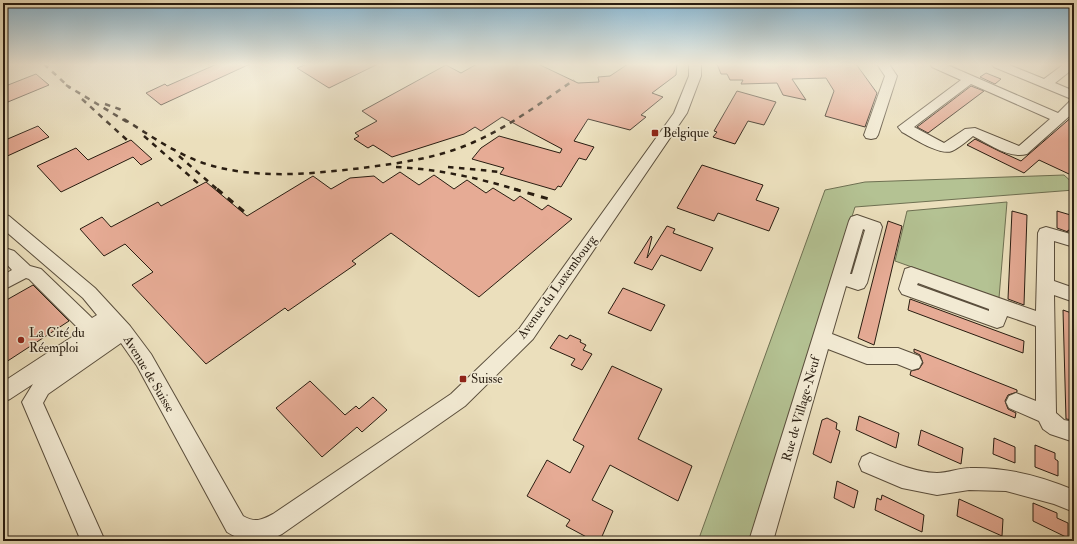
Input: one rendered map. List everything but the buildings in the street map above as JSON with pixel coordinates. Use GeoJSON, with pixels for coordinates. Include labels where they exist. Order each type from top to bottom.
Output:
{"type":"FeatureCollection","features":[{"type":"Feature","properties":{"kind":"street","name":"Avenue du Luxembourg"},"geometry":{"type":"LineString","coordinates":[[254,536],[280,522],[458,400],[526,334],[680,113],[690,89]]}},
{"type":"Feature","properties":{"kind":"street"},"geometry":{"type":"LineString","coordinates":[[871,135],[886,89]]}},
{"type":"Feature","properties":{"kind":"street"},"geometry":{"type":"LineString","coordinates":[[956,89],[905,127],[907,130],[941,147],[948,148],[970,132],[975,132],[1013,150],[1022,151],[1074,105]]}},
{"type":"Feature","properties":{"kind":"street"},"geometry":{"type":"LineString","coordinates":[[994,89],[1059,118]]}},
{"type":"Feature","properties":{"kind":"street"},"geometry":{"type":"LineString","coordinates":[[1059,89],[1074,96]]}},
{"type":"Feature","properties":{"kind":"street","name":"Avenue de Suisse"},"geometry":{"type":"LineString","coordinates":[[3,220],[89,294],[115,322],[144,360],[235,524],[254,536]]}},
{"type":"Feature","properties":{"kind":"street","name":"Rue de Village-Neuf"},"geometry":{"type":"LineString","coordinates":[[762,541],[840,277],[858,283],[874,226],[857,221]]}},
{"type":"Feature","properties":{"kind":"street"},"geometry":{"type":"LineString","coordinates":[[1074,241],[1046,233],[1046,414],[1048,421],[1054,426],[1074,432]]}},
{"type":"Feature","properties":{"kind":"street"},"geometry":{"type":"LineString","coordinates":[[30,242],[6,256],[24,271],[35,274],[88,326],[115,322]]}},
{"type":"Feature","properties":{"kind":"street"},"geometry":{"type":"LineString","coordinates":[[3,283],[24,271]]}},
{"type":"Feature","properties":{"kind":"street"},"geometry":{"type":"LineString","coordinates":[[1045,285],[1074,295]]}},
{"type":"Feature","properties":{"kind":"street"},"geometry":{"type":"LineString","coordinates":[[999,305],[1045,322]]}},
{"type":"Feature","properties":{"kind":"street"},"geometry":{"type":"LineString","coordinates":[[3,393],[115,322]]}},
{"type":"Feature","properties":{"kind":"street"},"geometry":{"type":"LineString","coordinates":[[93,541],[32,402],[41,388],[115,322]]}},
{"type":"Feature","properties":{"kind":"street"},"geometry":{"type":"LineString","coordinates":[[822,338],[867,356],[898,356],[912,362]]}},
{"type":"Feature","properties":{"kind":"street"},"geometry":{"type":"LineString","coordinates":[[1016,402],[1046,414]]}},
{"type":"Feature","properties":{"kind":"street"},"geometry":{"type":"LineString","coordinates":[[870,464],[902,477],[937,484],[969,479],[1006,480],[1055,493],[1074,501]]}},
{"type":"Feature","properties":{"kind":"green space"},"geometry":{"type":"Polygon","coordinates":[[[1064,175],[1074,184],[1074,190],[855,207],[749,541],[698,541],[825,190],[865,182],[1064,175]]]}},
{"type":"Feature","properties":{"kind":"green space"},"geometry":{"type":"Polygon","coordinates":[[[1007,202],[999,298],[895,261],[907,211],[1007,202]]]}},
{"type":"Feature","properties":{"kind":"railway"},"geometry":{"type":"LineString","coordinates":[[73,89],[127,122]]}},
{"type":"Feature","properties":{"kind":"railway"},"geometry":{"type":"LineString","coordinates":[[124,119],[162,143],[203,163],[242,172],[262,174],[302,174],[405,162],[461,148],[487,136],[513,121],[560,89]]}},
{"type":"Feature","properties":{"kind":"railway"},"geometry":{"type":"LineString","coordinates":[[82,99],[127,140]]}},
{"type":"Feature","properties":{"kind":"railway"},"geometry":{"type":"LineString","coordinates":[[105,104],[122,110]]}},
{"type":"Feature","properties":{"kind":"railway"},"geometry":{"type":"LineString","coordinates":[[144,136],[200,185]]}},
{"type":"Feature","properties":{"kind":"railway"},"geometry":{"type":"LineString","coordinates":[[179,156],[218,190]]}},
{"type":"Feature","properties":{"kind":"railway"},"geometry":{"type":"LineString","coordinates":[[396,167],[458,175],[518,190]]}},
{"type":"Feature","properties":{"kind":"railway"},"geometry":{"type":"LineString","coordinates":[[448,167],[501,172]]}},
{"type":"Feature","properties":{"kind":"railway"},"geometry":{"type":"LineString","coordinates":[[217,189],[248,215]]}},
{"type":"Feature","properties":{"kind":"railway"},"geometry":{"type":"LineString","coordinates":[[514,189],[549,199]]}},
{"type":"Feature","properties":{"kind":"place","name":"Belgique"},"geometry":{"type":"Point","coordinates":[655,133]}},
{"type":"Feature","properties":{"kind":"place","name":"La Cité du Réemploi"},"geometry":{"type":"Point","coordinates":[21,340]}},
{"type":"Feature","properties":{"kind":"place","name":"Suisse"},"geometry":{"type":"Point","coordinates":[463,379]}}]}
